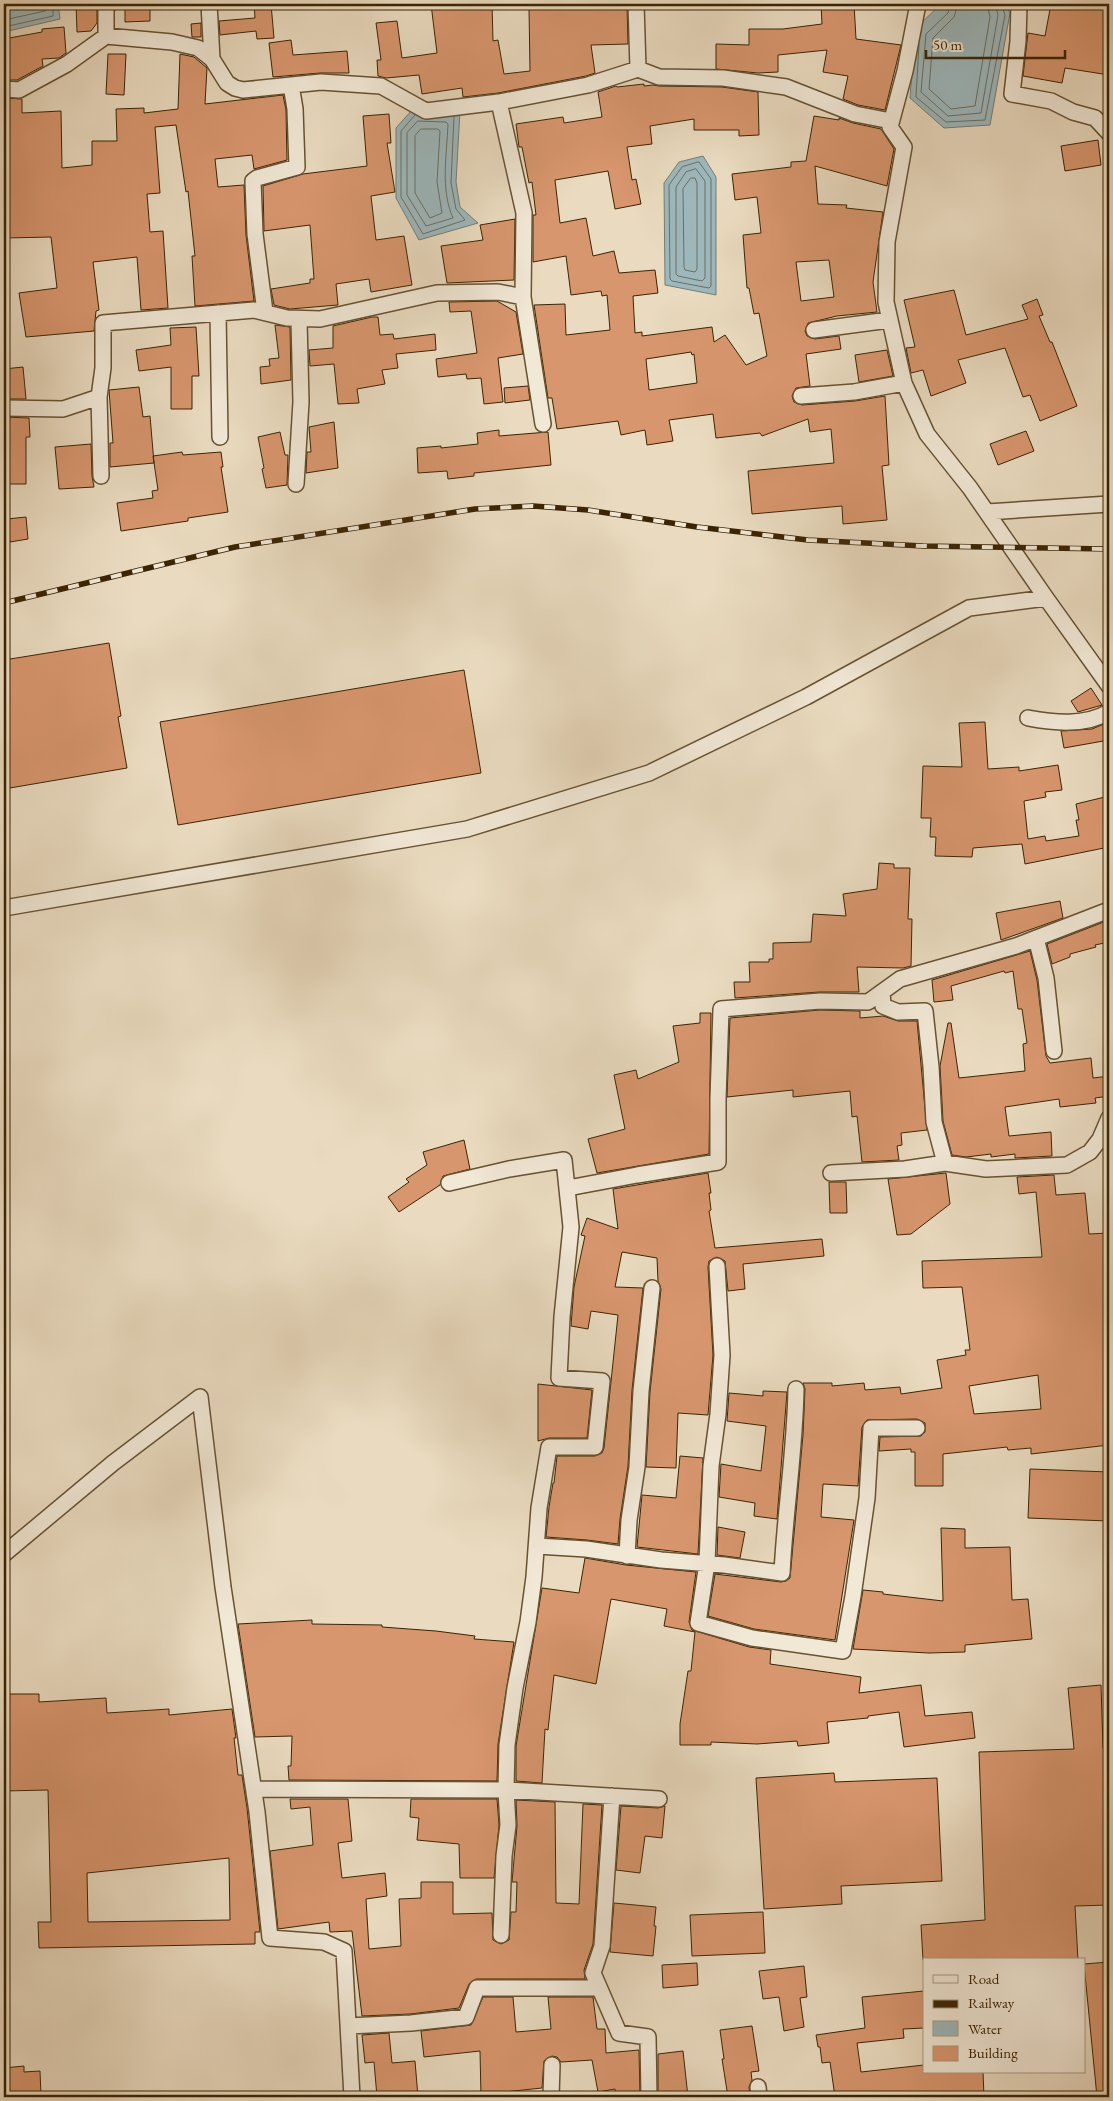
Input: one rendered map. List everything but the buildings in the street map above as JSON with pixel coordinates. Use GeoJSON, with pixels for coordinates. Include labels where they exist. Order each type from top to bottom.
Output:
{"type":"FeatureCollection","features":[{"type":"Feature","properties":{"kind":"street"},"geometry":{"type":"LineString","coordinates":[[106,4],[106,36]]}},
{"type":"Feature","properties":{"kind":"street"},"geometry":{"type":"LineString","coordinates":[[209,4],[212,59]]}},
{"type":"Feature","properties":{"kind":"street"},"geometry":{"type":"LineString","coordinates":[[636,4],[638,69]]}},
{"type":"Feature","properties":{"kind":"street"},"geometry":{"type":"LineString","coordinates":[[918,4],[905,72],[890,127],[904,147],[887,242],[886,302],[904,383],[927,434],[970,488],[1109,686]]}},
{"type":"Feature","properties":{"kind":"street"},"geometry":{"type":"LineString","coordinates":[[1019,4],[1018,41],[1012,94],[1051,101],[1073,112],[1095,118],[1109,133]]}},
{"type":"Feature","properties":{"kind":"street"},"geometry":{"type":"LineString","coordinates":[[4,89],[19,90],[67,64],[106,36],[172,42],[198,48],[212,59],[227,83],[234,88],[244,90],[321,82],[381,86],[426,111],[499,102],[588,85],[638,69],[658,77],[723,78],[786,87],[855,114],[892,122]]}},
{"type":"Feature","properties":{"kind":"street"},"geometry":{"type":"LineString","coordinates":[[265,312],[255,234],[253,182],[257,178],[297,166],[295,110],[291,84]]}},
{"type":"Feature","properties":{"kind":"street"},"geometry":{"type":"LineString","coordinates":[[499,102],[524,213],[523,298],[543,424]]}},
{"type":"Feature","properties":{"kind":"street"},"geometry":{"type":"LineString","coordinates":[[101,476],[99,397],[103,368],[103,323],[254,310],[299,320],[320,319],[437,293],[498,292],[523,298]]}},
{"type":"Feature","properties":{"kind":"street"},"geometry":{"type":"LineString","coordinates":[[218,313],[220,436]]}},
{"type":"Feature","properties":{"kind":"street"},"geometry":{"type":"LineString","coordinates":[[296,484],[301,402],[299,320]]}},
{"type":"Feature","properties":{"kind":"street"},"geometry":{"type":"LineString","coordinates":[[814,330],[889,320]]}},
{"type":"Feature","properties":{"kind":"street"},"geometry":{"type":"LineString","coordinates":[[801,396],[854,392],[904,383]]}},
{"type":"Feature","properties":{"kind":"street"},"geometry":{"type":"LineString","coordinates":[[4,408],[63,408],[99,397]]}},
{"type":"Feature","properties":{"kind":"street"},"geometry":{"type":"LineString","coordinates":[[987,512],[1109,504]]}},
{"type":"Feature","properties":{"kind":"street"},"geometry":{"type":"LineString","coordinates":[[4,908],[467,829],[649,773],[806,697],[908,644],[969,608],[1046,598]]}},
{"type":"Feature","properties":{"kind":"street"},"geometry":{"type":"LineString","coordinates":[[1028,718],[1057,724],[1099,718],[1109,712]]}},
{"type":"Feature","properties":{"kind":"street"},"geometry":{"type":"LineString","coordinates":[[568,1188],[637,1174],[718,1162],[721,1009],[820,1001],[868,1002],[900,979],[1016,946],[1109,910]]}},
{"type":"Feature","properties":{"kind":"street"},"geometry":{"type":"LineString","coordinates":[[1036,938],[1046,978],[1054,1051]]}},
{"type":"Feature","properties":{"kind":"street"},"geometry":{"type":"LineString","coordinates":[[882,992],[883,1006],[898,1012],[925,1011],[934,1122],[945,1163]]}},
{"type":"Feature","properties":{"kind":"street"},"geometry":{"type":"LineString","coordinates":[[831,1173],[945,1163],[986,1169],[1067,1165],[1090,1152],[1100,1139],[1109,1118]]}},
{"type":"Feature","properties":{"kind":"street"},"geometry":{"type":"LineString","coordinates":[[449,1183],[509,1169],[564,1160],[572,1227],[562,1317],[559,1378],[602,1382],[595,1447],[550,1447],[539,1508],[537,1546],[528,1622],[515,1688],[507,1745],[506,1790],[508,1825],[501,1935]]}},
{"type":"Feature","properties":{"kind":"street"},"geometry":{"type":"LineString","coordinates":[[718,1266],[722,1355],[718,1414],[711,1466],[707,1563],[698,1623],[752,1638],[842,1651],[853,1596],[867,1498],[870,1428],[917,1428]]}},
{"type":"Feature","properties":{"kind":"street"},"geometry":{"type":"LineString","coordinates":[[627,1556],[638,1467],[641,1391],[652,1288]]}},
{"type":"Feature","properties":{"kind":"street"},"geometry":{"type":"LineString","coordinates":[[537,1546],[586,1549],[627,1556],[707,1563],[782,1573],[784,1520],[796,1389]]}},
{"type":"Feature","properties":{"kind":"street"},"geometry":{"type":"LineString","coordinates":[[4,1554],[112,1463],[200,1397],[223,1587],[254,1789],[270,1938],[324,1942],[344,1951],[352,2097]]}},
{"type":"Feature","properties":{"kind":"street"},"geometry":{"type":"LineString","coordinates":[[254,1789],[506,1790],[659,1799]]}},
{"type":"Feature","properties":{"kind":"street"},"geometry":{"type":"LineString","coordinates":[[612,1796],[602,1946],[593,1973],[618,2033],[648,2037],[649,2097]]}},
{"type":"Feature","properties":{"kind":"street"},"geometry":{"type":"LineString","coordinates":[[348,2026],[466,2018],[477,1988],[598,1988]]}},
{"type":"Feature","properties":{"kind":"street"},"geometry":{"type":"LineString","coordinates":[[551,2097],[552,2065]]}},
{"type":"Feature","properties":{"kind":"water"},"geometry":{"type":"Polygon","coordinates":[[[4,4],[58,4],[60,19],[4,32],[4,4]]]}},
{"type":"Feature","properties":{"kind":"water"},"geometry":{"type":"Polygon","coordinates":[[[941,4],[1005,4],[1010,13],[990,125],[944,128],[910,98],[915,29],[941,4]]]}},
{"type":"Feature","properties":{"kind":"water"},"geometry":{"type":"Polygon","coordinates":[[[412,110],[460,111],[456,182],[460,207],[478,223],[419,240],[396,198],[396,128],[412,110]]]}},
{"type":"Feature","properties":{"kind":"water"},"geometry":{"type":"Polygon","coordinates":[[[703,156],[716,177],[716,295],[665,285],[664,183],[679,162],[703,156]]]}},
{"type":"Feature","properties":{"kind":"railway"},"geometry":{"type":"LineString","coordinates":[[4,603],[235,547],[475,509],[533,506],[588,510],[697,527],[808,540],[923,546],[1109,549]]}}]}
